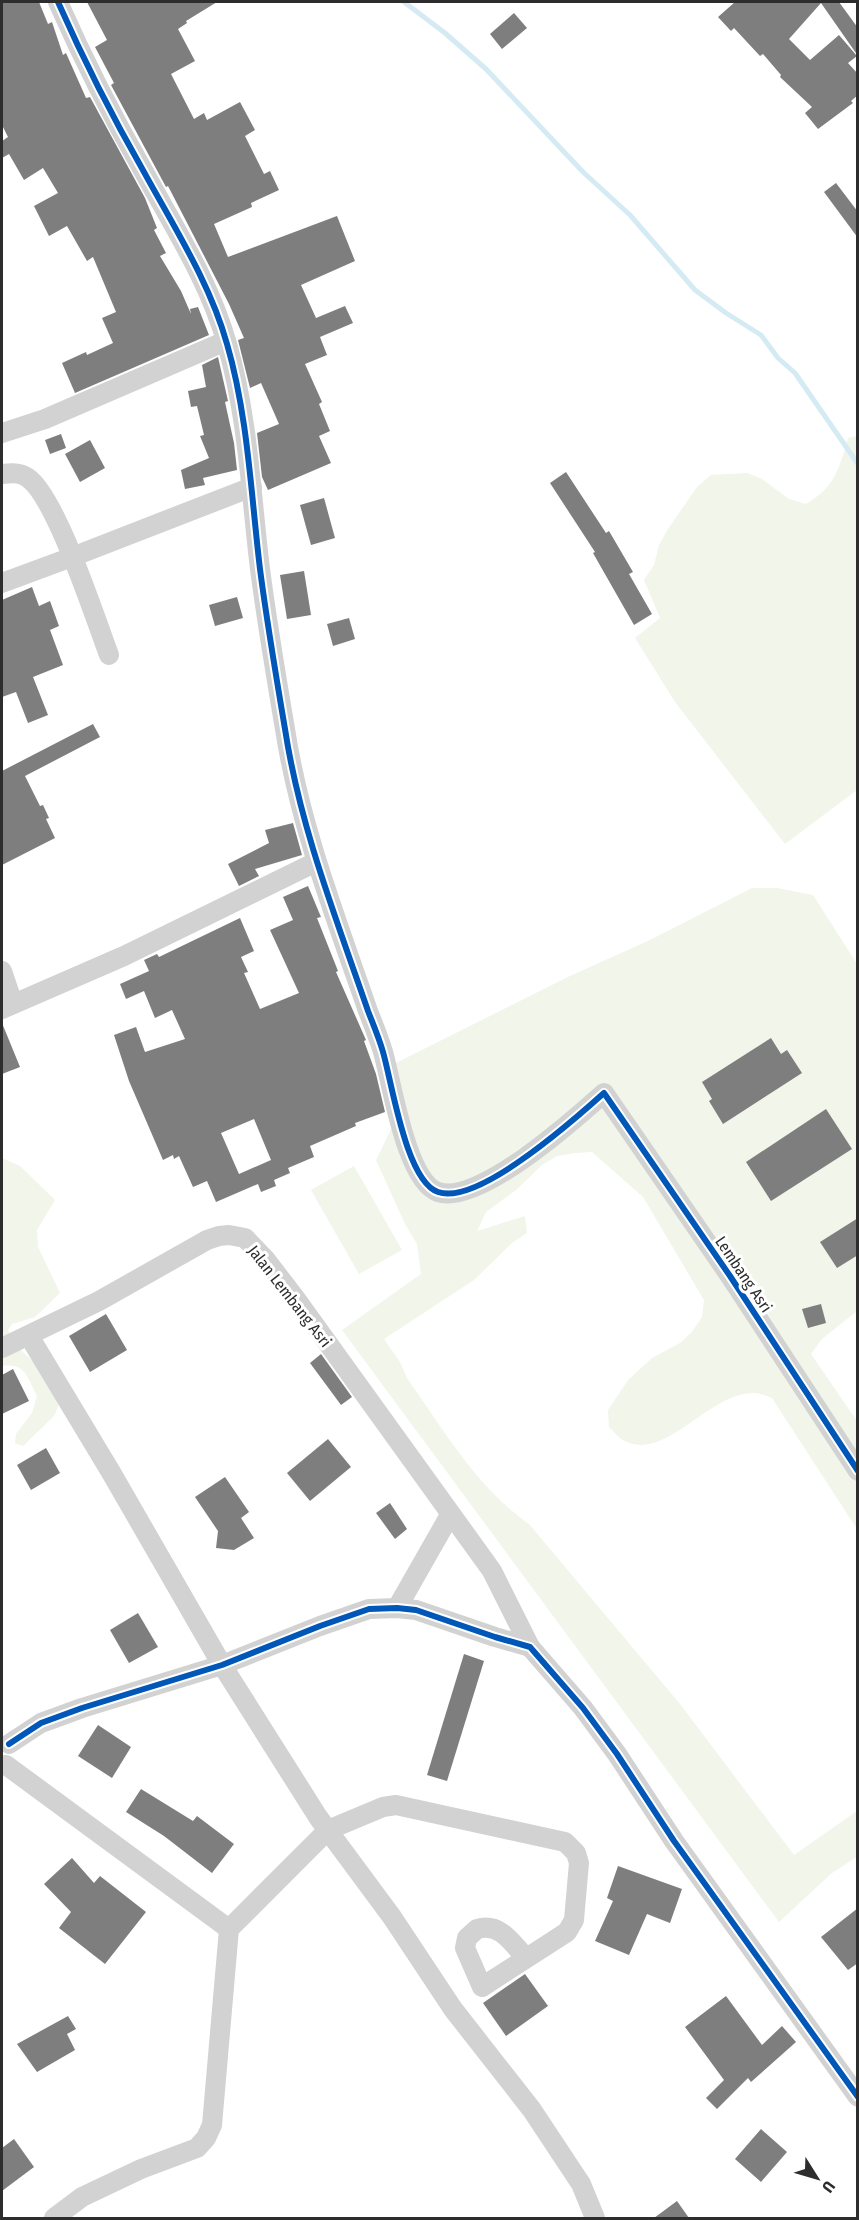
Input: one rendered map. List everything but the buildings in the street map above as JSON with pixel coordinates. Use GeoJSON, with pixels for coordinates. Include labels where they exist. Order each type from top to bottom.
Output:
{"type":"FeatureCollection","features":[{"type":"Feature","properties":{"kind":"street"},"geometry":{"type":"LineString","coordinates":[[2,971],[7,1007],[124,956],[315,862],[285,733],[261,572],[242,420],[226,341],[215,309],[194,266],[103,99],[58,2]]}},
{"type":"Feature","properties":{"kind":"street"},"geometry":{"type":"LineString","coordinates":[[2,433],[45,418],[226,341]]}},
{"type":"Feature","properties":{"kind":"street"},"geometry":{"type":"LineString","coordinates":[[2,474],[21,474],[34,482],[49,504],[72,557],[109,655]]}},
{"type":"Feature","properties":{"kind":"street"},"geometry":{"type":"LineString","coordinates":[[2,583],[252,487]]}},
{"type":"Feature","properties":{"kind":"street","name":"Lembang Asri"},"geometry":{"type":"LineString","coordinates":[[315,862],[382,1050],[403,1135],[426,1185],[434,1191],[450,1194],[472,1189],[489,1181],[533,1151],[604,1093],[730,1276],[858,1472]]}},
{"type":"Feature","properties":{"kind":"street","name":"Jalan Lembang Asri"},"geometry":{"type":"LineString","coordinates":[[2,1348],[126,1288],[207,1240],[229,1235],[244,1238],[266,1260],[296,1299],[450,1515]]}},
{"type":"Feature","properties":{"kind":"street"},"geometry":{"type":"LineString","coordinates":[[29,1336],[222,1665],[328,1830],[392,1917],[453,2009],[532,2110],[559,2149],[581,2184],[595,2218]]}},
{"type":"Feature","properties":{"kind":"street"},"geometry":{"type":"LineString","coordinates":[[397,1608],[450,1515],[492,1571],[530,1647],[583,1708],[617,1754],[674,1841],[858,2097]]}},
{"type":"Feature","properties":{"kind":"street"},"geometry":{"type":"LineString","coordinates":[[229,1929],[4,1766],[12,1755],[5,1741],[41,1723],[82,1708],[222,1665],[369,1609],[416,1610],[530,1647]]}},
{"type":"Feature","properties":{"kind":"street"},"geometry":{"type":"LineString","coordinates":[[54,2218],[82,2196],[141,2169],[196,2148],[206,2138],[212,2125],[229,1929],[328,1830],[383,1807],[396,1805],[565,1842],[576,1853],[579,1863],[573,1923],[567,1932],[526,1958]]}},
{"type":"Feature","properties":{"kind":"shaded area"},"geometry":{"type":"Polygon","coordinates":[[[857,436],[857,790],[785,844],[675,702],[635,638],[660,618],[644,580],[654,565],[659,545],[668,529],[697,487],[711,475],[747,473],[762,479],[789,499],[806,504],[830,484],[848,438],[857,436]]]}},
{"type":"Feature","properties":{"kind":"shaded area"},"geometry":{"type":"Polygon","coordinates":[[[752,888],[777,888],[813,895],[857,964],[857,1311],[822,1339],[811,1354],[857,1421],[857,1529],[772,1398],[756,1393],[737,1396],[720,1403],[655,1443],[639,1445],[623,1440],[609,1427],[608,1410],[628,1380],[652,1358],[680,1343],[692,1332],[702,1317],[704,1300],[643,1197],[592,1152],[557,1156],[542,1165],[516,1190],[486,1212],[477,1231],[525,1216],[527,1233],[512,1243],[474,1280],[384,1339],[400,1362],[407,1378],[462,1457],[493,1493],[529,1524],[680,1704],[794,1855],[857,1811],[857,1857],[832,1873],[779,1922],[342,1330],[421,1274],[417,1244],[405,1224],[376,1160],[401,1109],[394,1064],[752,888]]]}},
{"type":"Feature","properties":{"kind":"shaded area"},"geometry":{"type":"Polygon","coordinates":[[[2,1158],[20,1166],[55,1200],[37,1230],[38,1247],[60,1293],[35,1317],[12,1324],[8,1330],[19,1349],[51,1377],[61,1400],[54,1416],[23,1446],[15,1443],[16,1434],[32,1413],[37,1396],[28,1377],[21,1369],[2,1366],[2,1158]]]}},
{"type":"Feature","properties":{"kind":"shaded area"},"geometry":{"type":"Polygon","coordinates":[[[354,1166],[402,1250],[359,1274],[311,1190],[354,1166]]]}},
{"type":"Feature","properties":{"kind":"waterway"},"geometry":{"type":"LineString","coordinates":[[404,2],[445,33],[486,69],[583,172],[630,215],[695,290],[761,335],[778,358],[795,373],[858,464]]}},
{"type":"Feature","properties":{"kind":"cycle path"},"geometry":{"type":"LineString","coordinates":[[58,2],[110,109],[201,277],[220,321],[240,399],[260,569],[285,729],[300,801],[332,907],[381,1047],[402,1130],[417,1170],[427,1184],[438,1192],[455,1193],[477,1186],[525,1158],[604,1093],[730,1276],[858,1471]]}},
{"type":"Feature","properties":{"kind":"cycle path"},"geometry":{"type":"LineString","coordinates":[[9,1744],[41,1723],[222,1665],[369,1609],[416,1610],[530,1647],[583,1708],[617,1754],[674,1841],[858,2097]]}}]}
